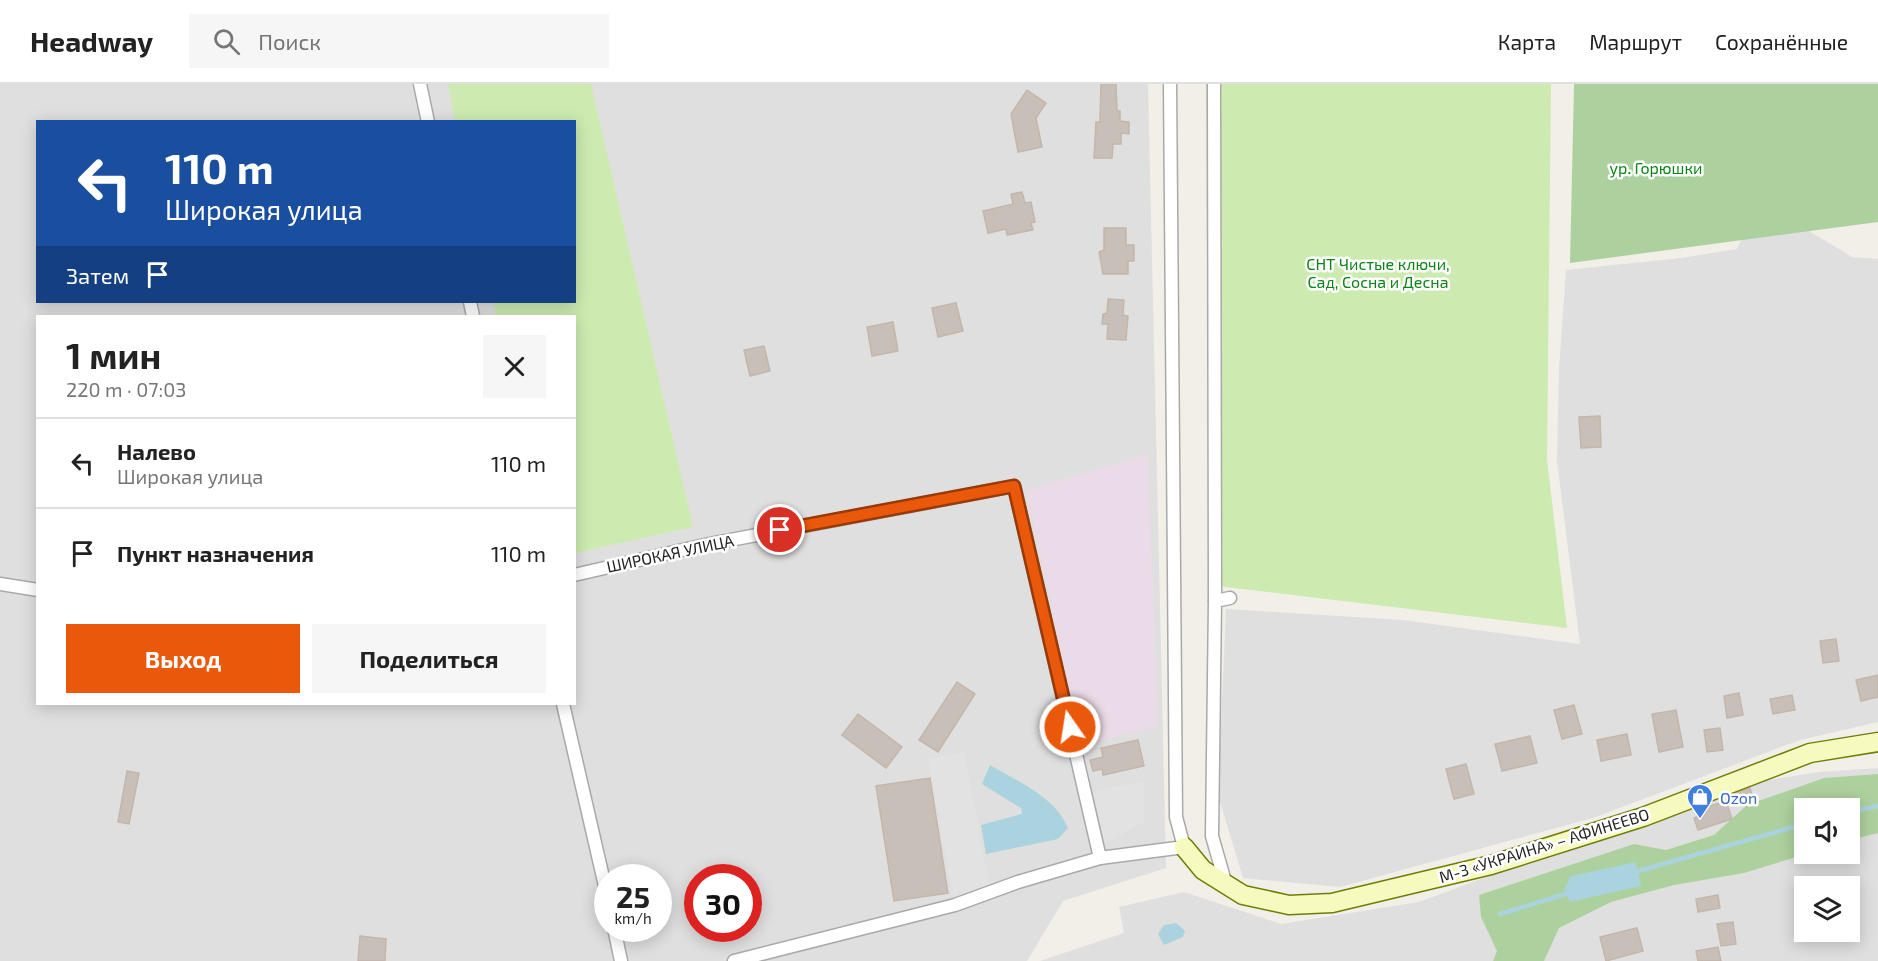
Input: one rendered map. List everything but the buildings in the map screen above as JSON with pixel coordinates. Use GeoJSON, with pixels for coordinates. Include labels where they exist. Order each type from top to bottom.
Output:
{"type":"FeatureCollection","features":[{"type":"Feature","properties":{"kind":"street"},"geometry":{"type":"LineString","coordinates":[[420,84],[428,120]]}},
{"type":"Feature","properties":{"kind":"street"},"geometry":{"type":"LineString","coordinates":[[734,961],[954,905],[1018,882],[1100,858],[1184,847],[1176,817],[1170,84]]}},
{"type":"Feature","properties":{"kind":"street"},"geometry":{"type":"LineString","coordinates":[[1214,84],[1215,601],[1212,836],[1226,885]]}},
{"type":"Feature","properties":{"kind":"street","name":"ШИРОКАЯ УЛИЦА"},"geometry":{"type":"LineString","coordinates":[[576,575],[709,544],[1014,486],[1100,858]]}},
{"type":"Feature","properties":{"kind":"street"},"geometry":{"type":"LineString","coordinates":[[0,584],[36,590]]}},
{"type":"Feature","properties":{"kind":"street"},"geometry":{"type":"LineString","coordinates":[[1215,601],[1230,598]]}},
{"type":"Feature","properties":{"kind":"street"},"geometry":{"type":"LineString","coordinates":[[563,705],[600,864]]}},
{"type":"Feature","properties":{"kind":"street","name":"М-3 «УКРАИНА» – АФИНЕЕВО"},"geometry":{"type":"LineString","coordinates":[[1184,847],[1203,870],[1243,894],[1289,905],[1332,903],[1491,865],[1643,817],[1810,753],[1878,742]]}},
{"type":"Feature","properties":{"kind":"street"},"geometry":{"type":"LineString","coordinates":[[617,942],[621,961]]}},
{"type":"Feature","properties":{"kind":"shaded area"},"geometry":{"type":"Polygon","coordinates":[[[0,84],[1148,84],[1166,868],[1063,901],[1027,961],[0,961],[0,84]]]}},
{"type":"Feature","properties":{"kind":"shaded area"},"geometry":{"type":"Polygon","coordinates":[[[1794,222],[1852,257],[1878,259],[1878,722],[1800,740],[1593,818],[1340,887],[1243,878],[1218,795],[1226,609],[1403,620],[1580,644],[1557,461],[1559,369],[1566,270],[1681,258],[1737,249],[1747,228],[1794,222]]]}},
{"type":"Feature","properties":{"kind":"shaded area"},"geometry":{"type":"Polygon","coordinates":[[[1147,454],[1158,726],[1082,745],[1026,491],[1147,454]]]}},
{"type":"Feature","properties":{"kind":"shaded area"},"geometry":{"type":"Polygon","coordinates":[[[964,752],[991,893],[955,905],[928,759],[964,752]]]}},
{"type":"Feature","properties":{"kind":"shaded area"},"geometry":{"type":"Polygon","coordinates":[[[1878,768],[1878,961],[1040,961],[1124,933],[1119,907],[1184,892],[1281,924],[1419,902],[1731,786],[1819,772],[1878,768]]]}},
{"type":"Feature","properties":{"kind":"shaded area"},"geometry":{"type":"Polygon","coordinates":[[[1144,781],[1144,822],[1097,848],[1085,793],[1144,781]]]}},
{"type":"Feature","properties":{"kind":"green space"},"geometry":{"type":"Polygon","coordinates":[[[448,84],[591,84],[693,527],[576,553],[576,315],[496,315],[493,303],[576,303],[576,120],[455,120],[448,84]]]}},
{"type":"Feature","properties":{"kind":"green space","name":"СНТ Чистые ключи, Сад, Сосна и Десна"},"geometry":{"type":"Polygon","coordinates":[[[1206,84],[1551,84],[1547,460],[1567,628],[1209,585],[1206,84]]]}},
{"type":"Feature","properties":{"kind":"green space","name":"ур. Горюшки"},"geometry":{"type":"Polygon","coordinates":[[[1574,84],[1878,84],[1878,222],[1570,263],[1574,84]]]}},
{"type":"Feature","properties":{"kind":"green space"},"geometry":{"type":"Polygon","coordinates":[[[1878,774],[1878,833],[1860,838],[1860,798],[1794,798],[1794,858],[1744,873],[1674,885],[1611,902],[1559,928],[1544,961],[1493,961],[1497,951],[1481,917],[1479,895],[1634,844],[1666,850],[1714,835],[1747,805],[1824,778],[1878,774]]]}},
{"type":"Feature","properties":{"kind":"water"},"geometry":{"type":"Polygon","coordinates":[[[990,765],[1035,791],[1054,807],[1068,828],[1058,839],[986,854],[981,825],[1022,814],[1021,808],[982,784],[990,765]]]}},
{"type":"Feature","properties":{"kind":"water"},"geometry":{"type":"Polygon","coordinates":[[[1636,862],[1641,886],[1570,902],[1564,889],[1571,876],[1636,862]]]}},
{"type":"Feature","properties":{"kind":"water"},"geometry":{"type":"Polygon","coordinates":[[[1176,923],[1185,931],[1183,937],[1164,945],[1158,934],[1164,925],[1176,923]]]}},
{"type":"Feature","properties":{"kind":"waterway"},"geometry":{"type":"LineString","coordinates":[[1860,810],[1878,806]]}},
{"type":"Feature","properties":{"kind":"waterway"},"geometry":{"type":"LineString","coordinates":[[1635,872],[1794,827]]}},
{"type":"Feature","properties":{"kind":"waterway"},"geometry":{"type":"LineString","coordinates":[[1500,914],[1569,893]]}},
{"type":"Feature","properties":{"kind":"place","name":"Ozon"},"geometry":{"type":"Point","coordinates":[1700,820]}},
{"type":"Feature","properties":{"kind":"route"},"geometry":{"type":"LineString","coordinates":[[780,530],[1014,486],[1070,727]]}}]}
